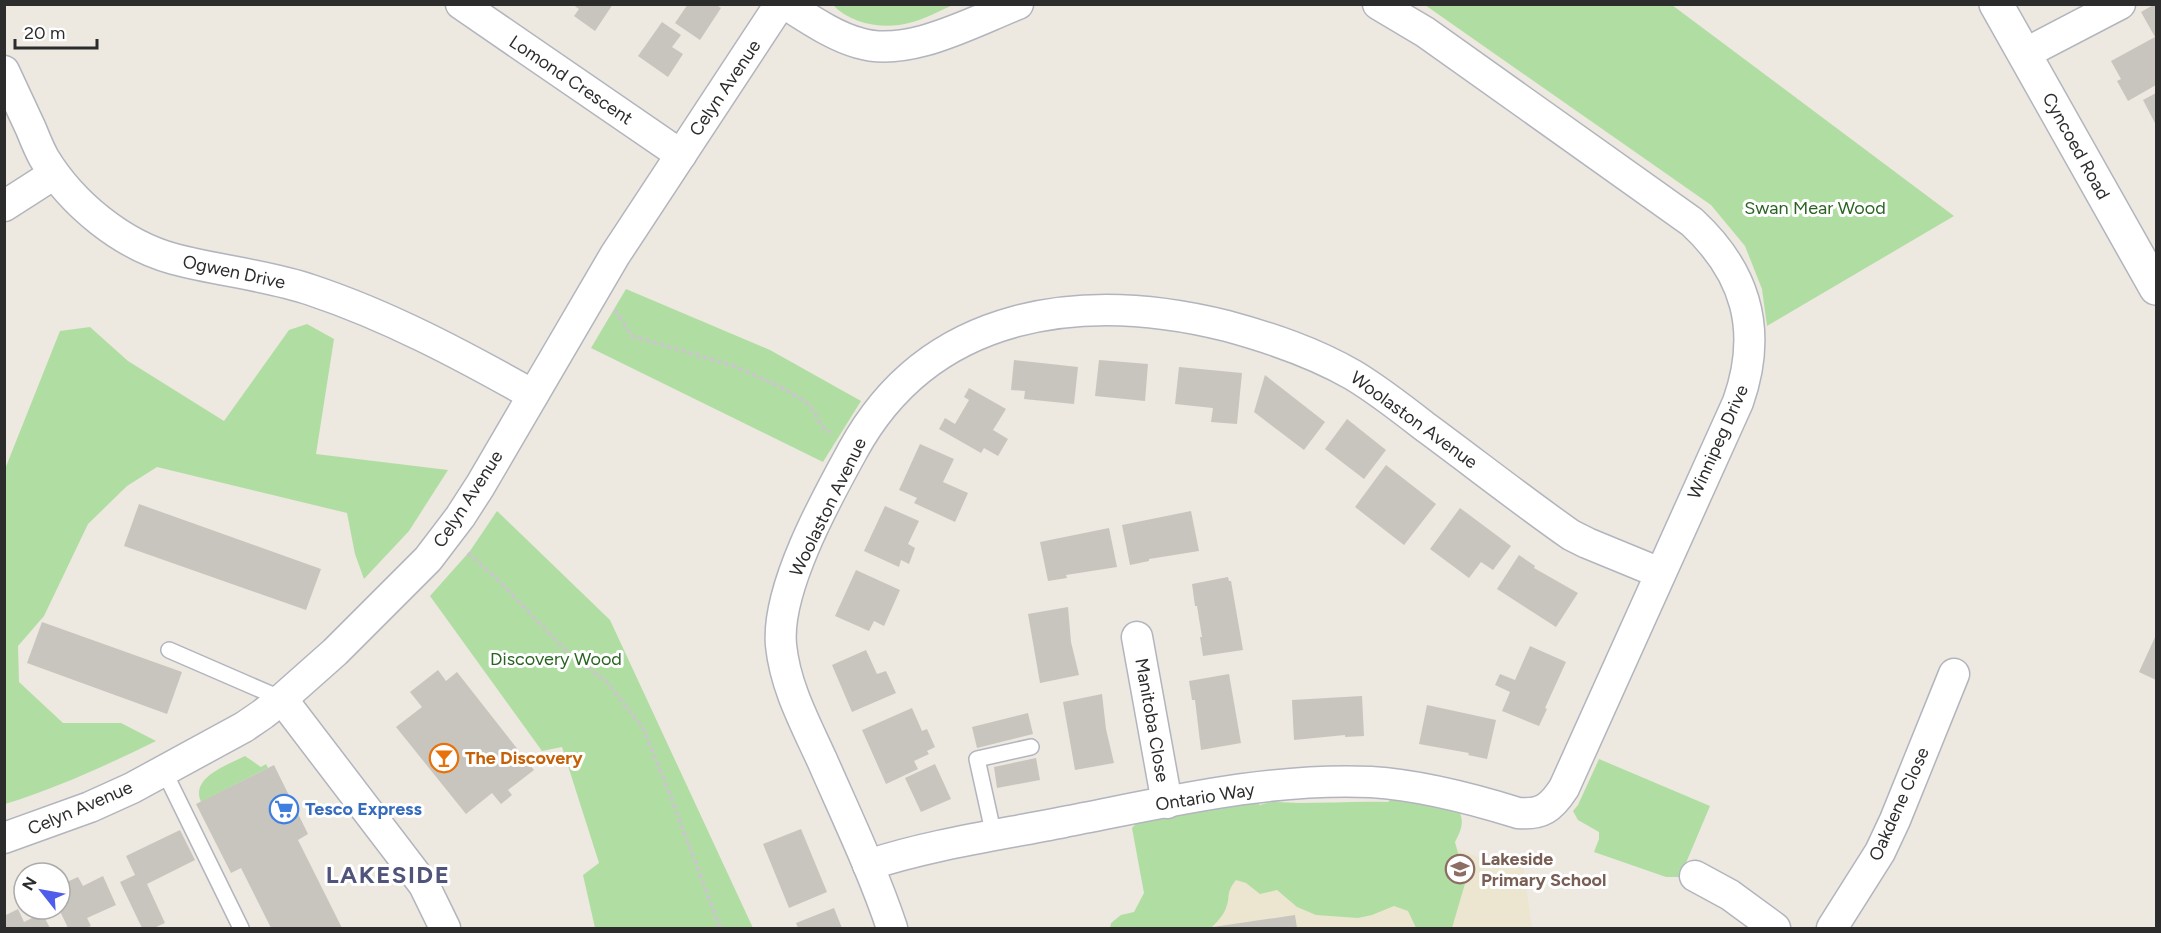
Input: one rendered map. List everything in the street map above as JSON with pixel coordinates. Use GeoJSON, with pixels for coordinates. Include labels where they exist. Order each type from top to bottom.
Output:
{"type":"FeatureCollection","features":[{"type":"Feature","properties":{"kind":"street","name":"Lomond Crescent"},"geometry":{"type":"LineString","coordinates":[[461,4],[681,155]]}},
{"type":"Feature","properties":{"kind":"street","name":"Celyn Avenue"},"geometry":{"type":"LineString","coordinates":[[4,838],[90,807],[164,771],[244,727],[282,699],[379,609],[428,559],[480,486],[615,255],[780,4]]}},
{"type":"Feature","properties":{"kind":"street"},"geometry":{"type":"LineString","coordinates":[[785,4],[851,40],[873,47],[889,48],[929,39],[1018,4]]}},
{"type":"Feature","properties":{"kind":"street","name":"Winnipeg Drive"},"geometry":{"type":"LineString","coordinates":[[1378,4],[1425,33],[1692,222],[1711,239],[1726,260],[1738,283],[1746,306],[1750,356],[1746,379],[1738,402],[1564,788],[1555,802],[1543,810]]}},
{"type":"Feature","properties":{"kind":"street","name":"Cyncoed Road"},"geometry":{"type":"LineString","coordinates":[[1996,4],[2121,229],[2157,288]]}},
{"type":"Feature","properties":{"kind":"street"},"geometry":{"type":"LineString","coordinates":[[2024,54],[2120,4]]}},
{"type":"Feature","properties":{"kind":"street","name":"Ogwen Drive"},"geometry":{"type":"LineString","coordinates":[[4,71],[42,156],[54,174],[87,210],[118,233],[145,249],[173,258],[312,290],[413,332],[533,395]]}},
{"type":"Feature","properties":{"kind":"street"},"geometry":{"type":"LineString","coordinates":[[4,206],[54,174]]}},
{"type":"Feature","properties":{"kind":"street","name":"Woolaston Avenue"},"geometry":{"type":"LineString","coordinates":[[892,928],[868,866],[796,701],[788,678],[781,643],[781,622],[793,576],[832,490],[870,422],[895,391],[917,370],[970,337],[999,325],[1031,317],[1103,310],[1173,315],[1212,322],[1285,343],[1351,374],[1387,398],[1571,535],[1659,573]]}},
{"type":"Feature","properties":{"kind":"street","name":"Manitoba Close"},"geometry":{"type":"LineString","coordinates":[[1137,637],[1167,803]]}},
{"type":"Feature","properties":{"kind":"street","name":"Oakdene Close"},"geometry":{"type":"LineString","coordinates":[[1832,928],[1880,852],[1954,674]]}},
{"type":"Feature","properties":{"kind":"street"},"geometry":{"type":"LineString","coordinates":[[282,699],[424,885],[445,928]]}},
{"type":"Feature","properties":{"kind":"street","name":"Ontario Way"},"geometry":{"type":"LineString","coordinates":[[868,866],[922,850],[994,836],[1167,803],[1287,785],[1370,782],[1423,789],[1518,813],[1532,814],[1543,810]]}},
{"type":"Feature","properties":{"kind":"street"},"geometry":{"type":"LineString","coordinates":[[1695,876],[1730,895],[1775,928]]}},
{"type":"Feature","properties":{"kind":"lane"},"geometry":{"type":"LineString","coordinates":[[169,650],[282,699]]}},
{"type":"Feature","properties":{"kind":"lane"},"geometry":{"type":"LineString","coordinates":[[994,836],[977,759],[1031,747]]}},
{"type":"Feature","properties":{"kind":"lane"},"geometry":{"type":"LineString","coordinates":[[164,771],[241,928]]}},
{"type":"Feature","properties":{"kind":"path"},"geometry":{"type":"LineString","coordinates":[[599,283],[632,336],[734,366],[781,387],[810,405],[823,428],[857,442]]}},
{"type":"Feature","properties":{"kind":"path"},"geometry":{"type":"LineString","coordinates":[[447,534],[499,581],[564,649],[607,682],[643,728],[720,928]]}},
{"type":"Feature","properties":{"kind":"shaded area","name":"Lakeside Primary School"},"geometry":{"type":"Polygon","coordinates":[[[1457,849],[1503,866],[1522,857],[1532,928],[1157,928],[1148,886],[1457,849]]]}},
{"type":"Feature","properties":{"kind":"green space"},"geometry":{"type":"Polygon","coordinates":[[[833,5],[953,5],[913,22],[890,26],[855,20],[833,5]]]}},
{"type":"Feature","properties":{"kind":"green space","name":"Swan Mear Wood"},"geometry":{"type":"Polygon","coordinates":[[[1425,5],[1672,5],[1954,216],[1767,326],[1762,289],[1745,246],[1711,205],[1425,5]]]}},
{"type":"Feature","properties":{"kind":"green space"},"geometry":{"type":"Polygon","coordinates":[[[626,289],[770,350],[861,401],[823,462],[591,348],[626,289]]]}},
{"type":"Feature","properties":{"kind":"green space"},"geometry":{"type":"Polygon","coordinates":[[[307,324],[334,339],[316,454],[448,470],[409,531],[364,579],[355,554],[347,513],[157,467],[127,486],[88,524],[44,616],[18,646],[19,682],[63,723],[121,723],[156,741],[82,776],[5,804],[5,469],[60,331],[90,327],[128,361],[224,421],[289,330],[307,324]]]}},
{"type":"Feature","properties":{"kind":"green space","name":"Discovery Wood"},"geometry":{"type":"Polygon","coordinates":[[[497,511],[610,620],[753,928],[595,928],[583,875],[599,863],[562,747],[542,751],[430,596],[470,551],[497,511]]]}},
{"type":"Feature","properties":{"kind":"green space"},"geometry":{"type":"Polygon","coordinates":[[[245,756],[261,767],[266,764],[268,768],[201,802],[199,793],[206,779],[212,773],[245,756]]]}},
{"type":"Feature","properties":{"kind":"green space"},"geometry":{"type":"Polygon","coordinates":[[[1599,759],[1710,806],[1680,877],[1666,877],[1594,852],[1599,832],[1578,820],[1573,811],[1599,759]]]}},
{"type":"Feature","properties":{"kind":"green space"},"geometry":{"type":"Polygon","coordinates":[[[1400,791],[1457,807],[1461,816],[1462,824],[1455,842],[1459,857],[1469,870],[1452,928],[1416,928],[1408,911],[1394,906],[1358,918],[1316,915],[1297,907],[1277,890],[1260,894],[1246,883],[1236,880],[1230,889],[1225,911],[1211,928],[1110,928],[1111,923],[1121,915],[1134,912],[1144,893],[1132,828],[1140,819],[1248,795],[1260,805],[1274,802],[1388,802],[1400,791]]]}},
{"type":"Feature","properties":{"kind":"building"},"geometry":{"type":"Polygon","coordinates":[[[572,4],[613,4],[595,31],[574,16],[579,9],[572,4]]]}},
{"type":"Feature","properties":{"kind":"building"},"geometry":{"type":"Polygon","coordinates":[[[688,4],[715,4],[721,8],[700,40],[675,23],[688,4]]]}},
{"type":"Feature","properties":{"kind":"building"},"geometry":{"type":"Polygon","coordinates":[[[2155,4],[2156,85],[2128,101],[2117,81],[2121,79],[2111,61],[2155,37],[2141,12],[2155,4]]]}},
{"type":"Feature","properties":{"kind":"building"},"geometry":{"type":"Polygon","coordinates":[[[662,22],[681,35],[672,47],[683,54],[668,77],[638,56],[662,22]]]}},
{"type":"Feature","properties":{"kind":"building"},"geometry":{"type":"Polygon","coordinates":[[[2156,93],[2156,125],[2143,100],[2156,93]]]}},
{"type":"Feature","properties":{"kind":"building"},"geometry":{"type":"Polygon","coordinates":[[[1014,360],[1078,367],[1074,404],[1024,399],[1025,391],[1011,390],[1014,360]]]}},
{"type":"Feature","properties":{"kind":"building"},"geometry":{"type":"Polygon","coordinates":[[[1099,360],[1148,364],[1145,401],[1095,396],[1099,360]]]}},
{"type":"Feature","properties":{"kind":"building"},"geometry":{"type":"Polygon","coordinates":[[[1179,367],[1242,373],[1237,424],[1211,422],[1213,408],[1175,404],[1179,367]]]}},
{"type":"Feature","properties":{"kind":"building"},"geometry":{"type":"Polygon","coordinates":[[[1265,375],[1325,422],[1304,450],[1254,412],[1265,375]]]}},
{"type":"Feature","properties":{"kind":"building"},"geometry":{"type":"Polygon","coordinates":[[[969,388],[1006,409],[993,430],[1008,439],[998,456],[984,448],[981,453],[939,429],[945,418],[955,424],[969,400],[964,397],[969,388]]]}},
{"type":"Feature","properties":{"kind":"building"},"geometry":{"type":"Polygon","coordinates":[[[1347,419],[1386,450],[1364,479],[1325,449],[1347,419]]]}},
{"type":"Feature","properties":{"kind":"building"},"geometry":{"type":"Polygon","coordinates":[[[920,444],[954,459],[943,482],[968,493],[955,522],[914,503],[917,498],[899,490],[920,444]]]}},
{"type":"Feature","properties":{"kind":"building"},"geometry":{"type":"Polygon","coordinates":[[[1386,465],[1436,504],[1404,545],[1355,507],[1386,465]]]}},
{"type":"Feature","properties":{"kind":"building"},"geometry":{"type":"Polygon","coordinates":[[[139,504],[321,569],[306,610],[124,546],[139,504]]]}},
{"type":"Feature","properties":{"kind":"building"},"geometry":{"type":"Polygon","coordinates":[[[885,506],[919,521],[908,544],[915,548],[909,564],[901,560],[899,567],[864,551],[885,506]]]}},
{"type":"Feature","properties":{"kind":"building"},"geometry":{"type":"Polygon","coordinates":[[[1460,508],[1511,546],[1493,570],[1481,562],[1469,578],[1430,549],[1460,508]]]}},
{"type":"Feature","properties":{"kind":"building"},"geometry":{"type":"Polygon","coordinates":[[[1191,511],[1199,551],[1149,559],[1149,561],[1130,565],[1122,525],[1191,511]]]}},
{"type":"Feature","properties":{"kind":"building"},"geometry":{"type":"Polygon","coordinates":[[[1109,528],[1117,567],[1066,575],[1067,578],[1048,581],[1040,542],[1109,528]]]}},
{"type":"Feature","properties":{"kind":"building"},"geometry":{"type":"Polygon","coordinates":[[[1519,555],[1535,566],[1534,568],[1578,593],[1556,627],[1497,589],[1519,555]]]}},
{"type":"Feature","properties":{"kind":"building"},"geometry":{"type":"Polygon","coordinates":[[[856,570],[900,590],[884,626],[874,621],[869,631],[835,616],[856,570]]]}},
{"type":"Feature","properties":{"kind":"building"},"geometry":{"type":"Polygon","coordinates":[[[1228,577],[1231,581],[1243,650],[1203,656],[1200,637],[1202,637],[1192,584],[1228,577]]]}},
{"type":"Feature","properties":{"kind":"building"},"geometry":{"type":"Polygon","coordinates":[[[1068,607],[1071,642],[1079,675],[1040,683],[1028,614],[1068,607]]]}},
{"type":"Feature","properties":{"kind":"building"},"geometry":{"type":"Polygon","coordinates":[[[42,622],[182,672],[167,714],[27,663],[42,622]]]}},
{"type":"Feature","properties":{"kind":"building"},"geometry":{"type":"Polygon","coordinates":[[[2156,635],[2156,680],[2139,672],[2156,635]]]}},
{"type":"Feature","properties":{"kind":"building"},"geometry":{"type":"Polygon","coordinates":[[[1530,646],[1566,662],[1539,726],[1502,711],[1510,692],[1495,685],[1500,674],[1515,680],[1530,646]]]}},
{"type":"Feature","properties":{"kind":"building"},"geometry":{"type":"Polygon","coordinates":[[[866,650],[877,674],[886,671],[896,693],[852,712],[832,665],[866,650]]]}},
{"type":"Feature","properties":{"kind":"building"},"geometry":{"type":"Polygon","coordinates":[[[438,670],[446,681],[457,672],[534,770],[508,790],[512,795],[501,804],[492,793],[466,814],[396,727],[422,707],[410,692],[438,670]]]}},
{"type":"Feature","properties":{"kind":"building"},"geometry":{"type":"Polygon","coordinates":[[[1229,674],[1241,743],[1201,750],[1195,700],[1192,700],[1189,681],[1229,674]]]}},
{"type":"Feature","properties":{"kind":"building"},"geometry":{"type":"Polygon","coordinates":[[[1102,694],[1106,729],[1114,763],[1075,770],[1063,702],[1102,694]]]}},
{"type":"Feature","properties":{"kind":"building"},"geometry":{"type":"Polygon","coordinates":[[[1362,696],[1364,736],[1345,737],[1345,735],[1294,740],[1292,700],[1362,696]]]}},
{"type":"Feature","properties":{"kind":"building"},"geometry":{"type":"Polygon","coordinates":[[[1427,705],[1496,720],[1487,759],[1468,755],[1469,753],[1419,744],[1427,705]]]}},
{"type":"Feature","properties":{"kind":"building"},"geometry":{"type":"Polygon","coordinates":[[[912,708],[922,731],[927,729],[935,747],[927,751],[929,754],[914,761],[918,769],[886,784],[862,730],[912,708]]]}},
{"type":"Feature","properties":{"kind":"building"},"geometry":{"type":"Polygon","coordinates":[[[1028,713],[1033,734],[977,748],[972,727],[1028,713]]]}},
{"type":"Feature","properties":{"kind":"building"},"geometry":{"type":"Polygon","coordinates":[[[1036,758],[1040,780],[997,788],[994,767],[1036,758]]]}},
{"type":"Feature","properties":{"kind":"building"},"geometry":{"type":"Polygon","coordinates":[[[935,764],[951,799],[921,812],[905,778],[935,764]]]}},
{"type":"Feature","properties":{"kind":"building"},"geometry":{"type":"Polygon","coordinates":[[[274,765],[308,834],[298,840],[342,928],[271,928],[241,868],[231,873],[196,804],[274,765]]]}},
{"type":"Feature","properties":{"kind":"building"},"geometry":{"type":"Polygon","coordinates":[[[801,829],[827,892],[789,908],[763,844],[801,829]]]}},
{"type":"Feature","properties":{"kind":"building"},"geometry":{"type":"Polygon","coordinates":[[[180,830],[195,860],[147,884],[165,923],[154,928],[142,928],[120,882],[135,875],[126,856],[180,830]]]}},
{"type":"Feature","properties":{"kind":"building"},"geometry":{"type":"Polygon","coordinates":[[[103,876],[116,905],[87,918],[91,926],[68,928],[65,921],[72,921],[72,880],[78,877],[83,886],[103,876]]]}},
{"type":"Feature","properties":{"kind":"building"},"geometry":{"type":"Polygon","coordinates":[[[834,908],[842,928],[798,928],[796,923],[834,908]]]}},
{"type":"Feature","properties":{"kind":"building"},"geometry":{"type":"Polygon","coordinates":[[[12,912],[12,921],[46,921],[50,928],[4,928],[4,916],[12,912]]]}},
{"type":"Feature","properties":{"kind":"building"},"geometry":{"type":"Polygon","coordinates":[[[1295,915],[1297,928],[1213,928],[1213,927],[1295,915]]]}},
{"type":"Feature","properties":{"kind":"place","name":"The Discovery"},"geometry":{"type":"Point","coordinates":[444,758]}},
{"type":"Feature","properties":{"kind":"place","name":"Tesco Express"},"geometry":{"type":"Point","coordinates":[284,809]}},
{"type":"Feature","properties":{"kind":"place","name":"Lakeside Primary School"},"geometry":{"type":"Point","coordinates":[1460,869]}},
{"type":"Feature","properties":{"kind":"district","name":"LAKESIDE"},"geometry":{"type":"Point","coordinates":[388,875]}}]}
